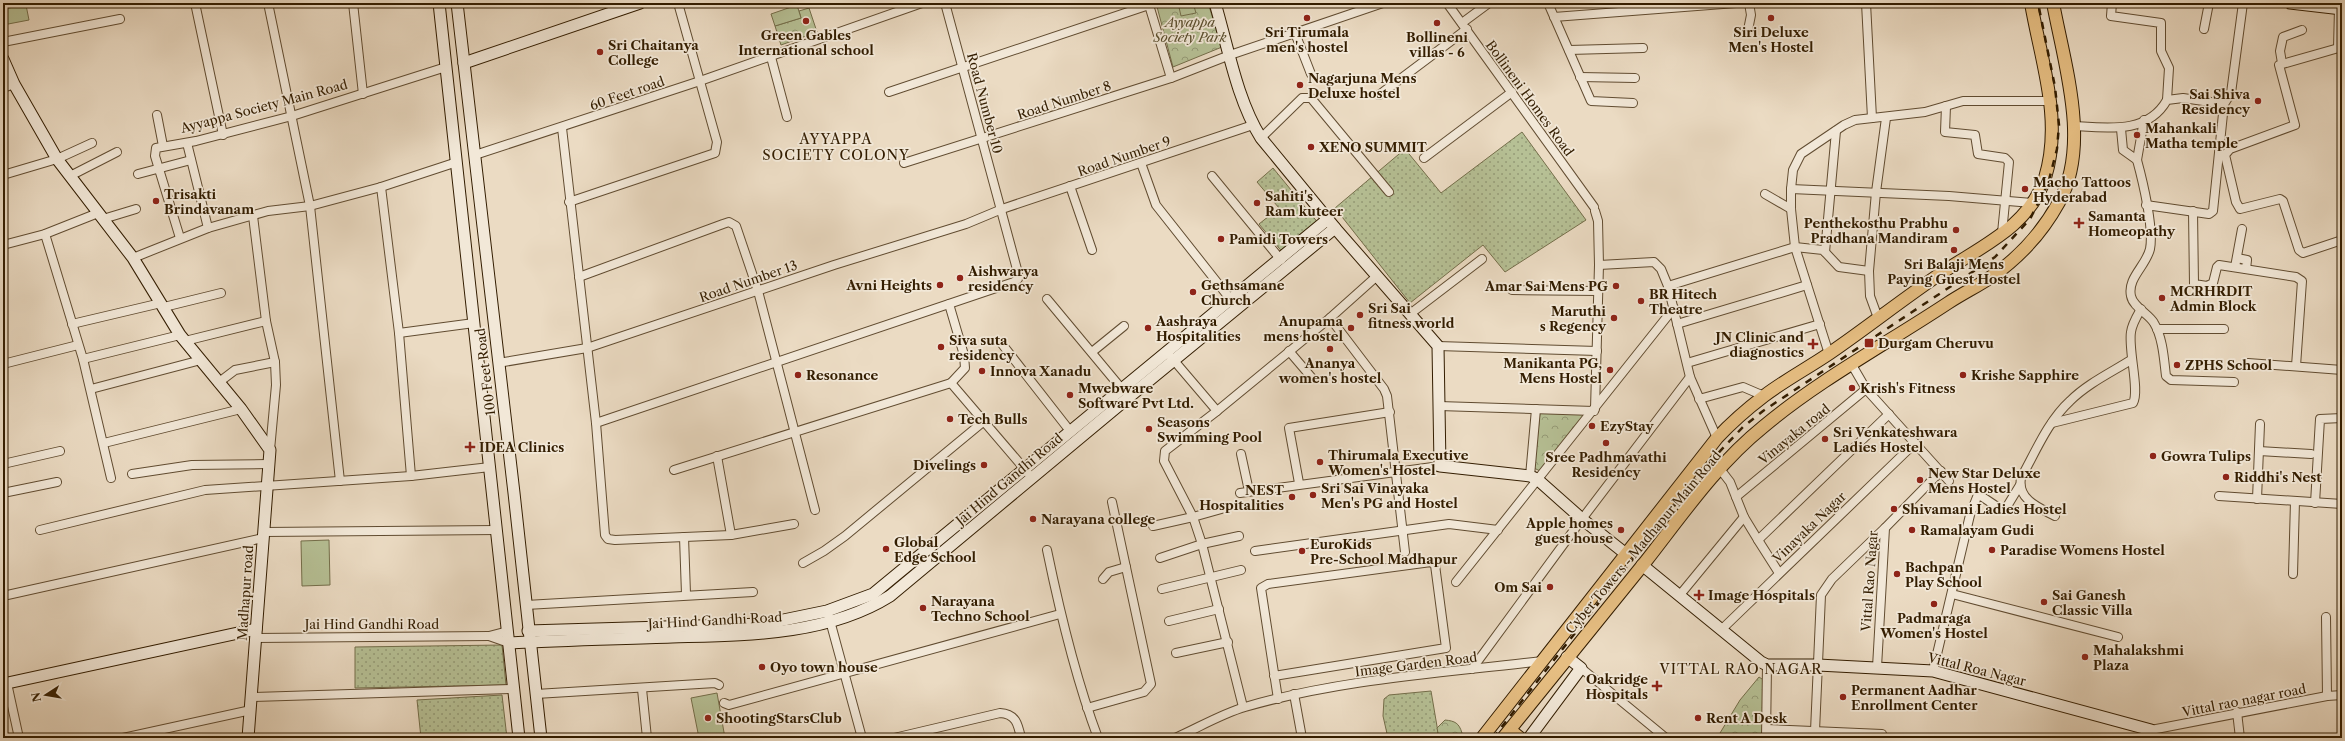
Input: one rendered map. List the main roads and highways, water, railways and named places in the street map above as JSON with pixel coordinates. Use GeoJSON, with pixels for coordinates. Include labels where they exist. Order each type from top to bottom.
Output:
{"type":"FeatureCollection","features":[{"type":"Feature","properties":{"kind":"main road","name":"Cyber Towers - Madhapur Main Road"},"geometry":{"type":"LineString","coordinates":[[1482,738],[1717,438],[1764,396],[1829,354],[1878,318],[2002,233],[2027,211],[2045,179],[2052,134],[2051,101],[2031,3]]}},
{"type":"Feature","properties":{"kind":"main road","name":"Cyber Towers - Madhapur Main Road"},"geometry":{"type":"LineString","coordinates":[[1506,734],[1720,469],[1762,427],[1852,365],[1993,275],[2037,237],[2061,199],[2071,166],[2075,126],[2053,3]]}},
{"type":"Feature","properties":{"kind":"main road"},"geometry":{"type":"LineString","coordinates":[[1506,734],[1520,738]]}},
{"type":"Feature","properties":{"kind":"railway"},"geometry":{"type":"LineString","coordinates":[[1493,738],[1704,468],[1743,427],[1763,411],[1995,257],[2030,219],[2048,184],[2057,149],[2059,125],[2055,87],[2038,3]]}},
{"type":"Feature","properties":{"kind":"place","name":"Sri Tirumala men's hostel"},"geometry":{"type":"Point","coordinates":[1307,18]}},
{"type":"Feature","properties":{"kind":"place","name":"Siri Deluxe Men's Hostel"},"geometry":{"type":"Point","coordinates":[1771,18]}},
{"type":"Feature","properties":{"kind":"place","name":"Green Gables International school"},"geometry":{"type":"Point","coordinates":[806,21]}},
{"type":"Feature","properties":{"kind":"place","name":"Bollineni villas - 6"},"geometry":{"type":"Point","coordinates":[1437,23]}},
{"type":"Feature","properties":{"kind":"place","name":"Sri Chaitanya College"},"geometry":{"type":"Point","coordinates":[600,52]}},
{"type":"Feature","properties":{"kind":"place","name":"Nagarjuna Mens Deluxe hostel"},"geometry":{"type":"Point","coordinates":[1300,85]}},
{"type":"Feature","properties":{"kind":"place","name":"Sai Shiva Residency"},"geometry":{"type":"Point","coordinates":[2258,101]}},
{"type":"Feature","properties":{"kind":"place","name":"Mahankali Matha temple"},"geometry":{"type":"Point","coordinates":[2137,135]}},
{"type":"Feature","properties":{"kind":"place","name":"XENO SUMMIT"},"geometry":{"type":"Point","coordinates":[1311,147]}},
{"type":"Feature","properties":{"kind":"place","name":"Macho Tattoos Hyderabad"},"geometry":{"type":"Point","coordinates":[2025,189]}},
{"type":"Feature","properties":{"kind":"place","name":"Trisakti Brindavanam"},"geometry":{"type":"Point","coordinates":[156,201]}},
{"type":"Feature","properties":{"kind":"place","name":"Sahiti's Ram kuteer"},"geometry":{"type":"Point","coordinates":[1257,203]}},
{"type":"Feature","properties":{"kind":"place","name":"Samanta Homeopathy"},"geometry":{"type":"Point","coordinates":[2079,223]}},
{"type":"Feature","properties":{"kind":"place","name":"Penthekosthu Prabhu Pradhana Mandiram"},"geometry":{"type":"Point","coordinates":[1956,230]}},
{"type":"Feature","properties":{"kind":"place","name":"Pamidi Towers"},"geometry":{"type":"Point","coordinates":[1221,239]}},
{"type":"Feature","properties":{"kind":"place","name":"Sri Balaji Mens Paying Guest Hostel"},"geometry":{"type":"Point","coordinates":[1954,250]}},
{"type":"Feature","properties":{"kind":"place","name":"Aishwarya residency"},"geometry":{"type":"Point","coordinates":[960,278]}},
{"type":"Feature","properties":{"kind":"place","name":"Avni Heights"},"geometry":{"type":"Point","coordinates":[940,285]}},
{"type":"Feature","properties":{"kind":"place","name":"Amar Sai Mens PG"},"geometry":{"type":"Point","coordinates":[1616,286]}},
{"type":"Feature","properties":{"kind":"place","name":"Gethsamane Church"},"geometry":{"type":"Point","coordinates":[1193,292]}},
{"type":"Feature","properties":{"kind":"place","name":"MCRHRDIT Admin Block"},"geometry":{"type":"Point","coordinates":[2162,298]}},
{"type":"Feature","properties":{"kind":"place","name":"BR Hitech Theatre"},"geometry":{"type":"Point","coordinates":[1641,301]}},
{"type":"Feature","properties":{"kind":"place","name":"Sri Sai fitness world"},"geometry":{"type":"Point","coordinates":[1360,315]}},
{"type":"Feature","properties":{"kind":"place","name":"Maruthi s Regency"},"geometry":{"type":"Point","coordinates":[1614,318]}},
{"type":"Feature","properties":{"kind":"place","name":"Aashraya Hospitalities"},"geometry":{"type":"Point","coordinates":[1148,328]}},
{"type":"Feature","properties":{"kind":"place","name":"Anupama mens hostel"},"geometry":{"type":"Point","coordinates":[1351,328]}},
{"type":"Feature","properties":{"kind":"place","name":"Durgam Cheruvu"},"geometry":{"type":"Point","coordinates":[1869,343]}},
{"type":"Feature","properties":{"kind":"place","name":"JN Clinic and diagnostics"},"geometry":{"type":"Point","coordinates":[1813,344]}},
{"type":"Feature","properties":{"kind":"place","name":"Siva suta residency"},"geometry":{"type":"Point","coordinates":[941,347]}},
{"type":"Feature","properties":{"kind":"place","name":"Ananya women's hostel"},"geometry":{"type":"Point","coordinates":[1330,349]}},
{"type":"Feature","properties":{"kind":"place","name":"ZPHS School"},"geometry":{"type":"Point","coordinates":[2177,365]}},
{"type":"Feature","properties":{"kind":"place","name":"Manikanta PG, Mens Hostel"},"geometry":{"type":"Point","coordinates":[1610,370]}},
{"type":"Feature","properties":{"kind":"place","name":"Innova Xanadu"},"geometry":{"type":"Point","coordinates":[982,371]}},
{"type":"Feature","properties":{"kind":"place","name":"Resonance"},"geometry":{"type":"Point","coordinates":[798,375]}},
{"type":"Feature","properties":{"kind":"place","name":"Krishe Sapphire"},"geometry":{"type":"Point","coordinates":[1963,375]}},
{"type":"Feature","properties":{"kind":"place","name":"Krish's Fitness"},"geometry":{"type":"Point","coordinates":[1852,388]}},
{"type":"Feature","properties":{"kind":"place","name":"Mwebware Software Pvt Ltd."},"geometry":{"type":"Point","coordinates":[1070,395]}},
{"type":"Feature","properties":{"kind":"place","name":"Tech Bulls"},"geometry":{"type":"Point","coordinates":[950,419]}},
{"type":"Feature","properties":{"kind":"place","name":"EzyStay"},"geometry":{"type":"Point","coordinates":[1592,426]}},
{"type":"Feature","properties":{"kind":"place","name":"Seasons Swimming Pool"},"geometry":{"type":"Point","coordinates":[1149,429]}},
{"type":"Feature","properties":{"kind":"place","name":"Sri Venkateshwara Ladies Hostel"},"geometry":{"type":"Point","coordinates":[1825,439]}},
{"type":"Feature","properties":{"kind":"place","name":"Sree Padhmavathi Residency"},"geometry":{"type":"Point","coordinates":[1606,443]}},
{"type":"Feature","properties":{"kind":"place","name":"IDEA Clinics"},"geometry":{"type":"Point","coordinates":[470,447]}},
{"type":"Feature","properties":{"kind":"place","name":"Gowra Tulips"},"geometry":{"type":"Point","coordinates":[2153,456]}},
{"type":"Feature","properties":{"kind":"place","name":"Thirumala Executive Women's Hostel"},"geometry":{"type":"Point","coordinates":[1320,462]}},
{"type":"Feature","properties":{"kind":"place","name":"Divelings"},"geometry":{"type":"Point","coordinates":[984,465]}},
{"type":"Feature","properties":{"kind":"place","name":"Riddhi's Nest"},"geometry":{"type":"Point","coordinates":[2226,477]}},
{"type":"Feature","properties":{"kind":"place","name":"New Star Deluxe Mens Hostel"},"geometry":{"type":"Point","coordinates":[1920,480]}},
{"type":"Feature","properties":{"kind":"place","name":"Sri Sai Vinayaka Men's PG and Hostel"},"geometry":{"type":"Point","coordinates":[1313,495]}},
{"type":"Feature","properties":{"kind":"place","name":"NEST Hospitalities"},"geometry":{"type":"Point","coordinates":[1292,497]}},
{"type":"Feature","properties":{"kind":"place","name":"Shivamani Ladies Hostel"},"geometry":{"type":"Point","coordinates":[1894,509]}},
{"type":"Feature","properties":{"kind":"place","name":"Narayana college"},"geometry":{"type":"Point","coordinates":[1033,519]}},
{"type":"Feature","properties":{"kind":"place","name":"Apple homes guest house"},"geometry":{"type":"Point","coordinates":[1621,530]}},
{"type":"Feature","properties":{"kind":"place","name":"Ramalayam Gudi"},"geometry":{"type":"Point","coordinates":[1912,530]}},
{"type":"Feature","properties":{"kind":"place","name":"Global Edge School"},"geometry":{"type":"Point","coordinates":[886,549]}},
{"type":"Feature","properties":{"kind":"place","name":"Paradise Womens Hostel"},"geometry":{"type":"Point","coordinates":[1992,550]}},
{"type":"Feature","properties":{"kind":"place","name":"EuroKids Pre-School Madhapur"},"geometry":{"type":"Point","coordinates":[1302,551]}},
{"type":"Feature","properties":{"kind":"place","name":"Bachpan Play School"},"geometry":{"type":"Point","coordinates":[1897,574]}},
{"type":"Feature","properties":{"kind":"place","name":"Om Sai"},"geometry":{"type":"Point","coordinates":[1550,587]}},
{"type":"Feature","properties":{"kind":"place","name":"Image Hospitals"},"geometry":{"type":"Point","coordinates":[1699,595]}},
{"type":"Feature","properties":{"kind":"place","name":"Sai Ganesh Classic Villa"},"geometry":{"type":"Point","coordinates":[2044,602]}},
{"type":"Feature","properties":{"kind":"place","name":"Padmaraga Women's Hostel"},"geometry":{"type":"Point","coordinates":[1934,604]}},
{"type":"Feature","properties":{"kind":"place","name":"Narayana Techno School"},"geometry":{"type":"Point","coordinates":[923,608]}},
{"type":"Feature","properties":{"kind":"place","name":"Mahalakshmi Plaza"},"geometry":{"type":"Point","coordinates":[2085,657]}},
{"type":"Feature","properties":{"kind":"place","name":"Oyo town house"},"geometry":{"type":"Point","coordinates":[762,667]}},
{"type":"Feature","properties":{"kind":"place","name":"Oakridge Hospitals"},"geometry":{"type":"Point","coordinates":[1657,686]}},
{"type":"Feature","properties":{"kind":"place","name":"Permanent Aadhar Enrollment Center"},"geometry":{"type":"Point","coordinates":[1843,697]}},
{"type":"Feature","properties":{"kind":"place","name":"ShootingStarsClub"},"geometry":{"type":"Point","coordinates":[708,718]}},
{"type":"Feature","properties":{"kind":"place","name":"Rent A Desk"},"geometry":{"type":"Point","coordinates":[1698,718]}},
{"type":"Feature","properties":{"kind":"district","name":"AYYAPPA SOCIETY COLONY"},"geometry":{"type":"Point","coordinates":[836,148]}},
{"type":"Feature","properties":{"kind":"district","name":"VITTAL RAO NAGAR"},"geometry":{"type":"Point","coordinates":[1741,669]}},
{"type":"Feature","properties":{"kind":"park label","name":"Ayyappa Society Park"},"geometry":{"type":"Point","coordinates":[1190,30]}}]}
